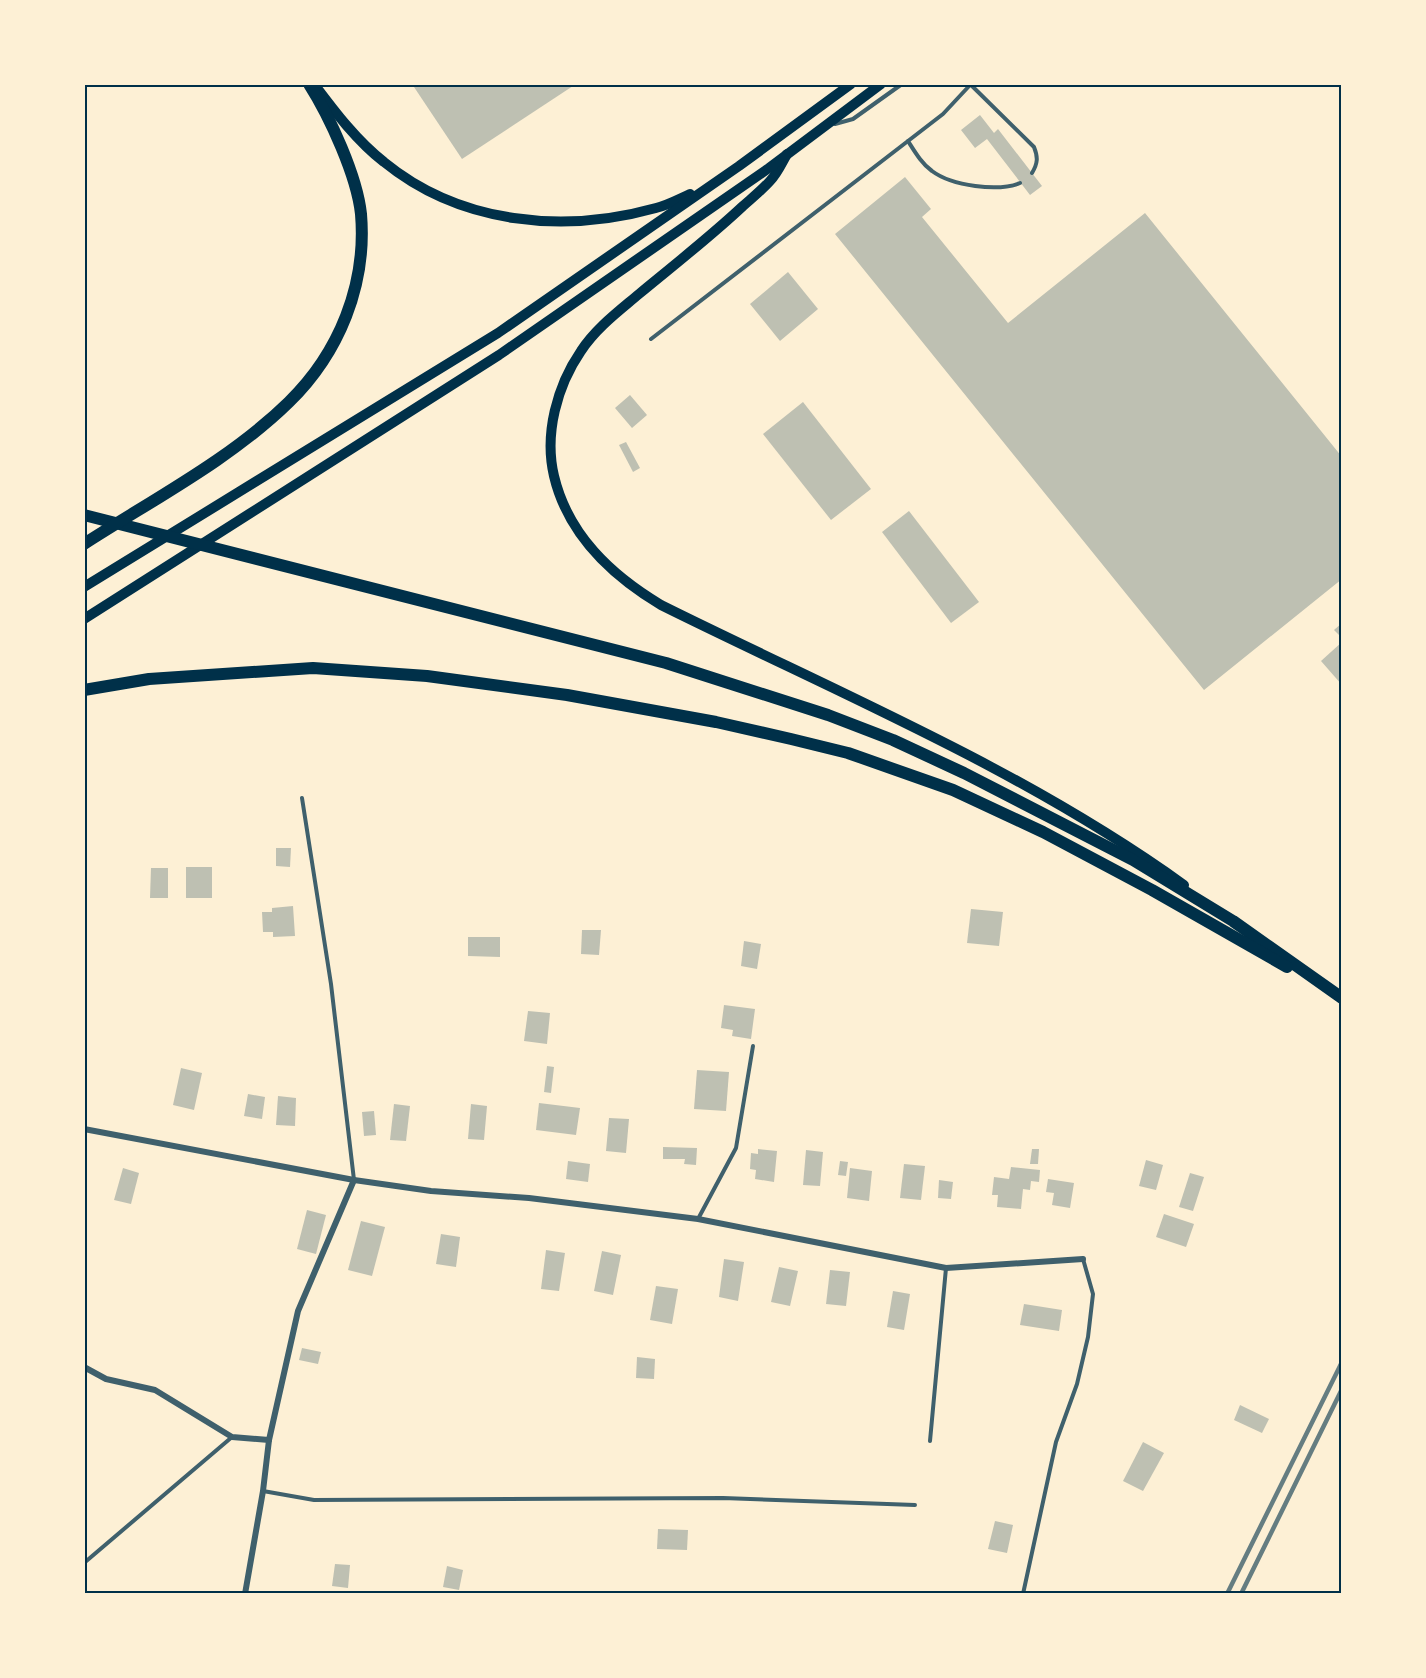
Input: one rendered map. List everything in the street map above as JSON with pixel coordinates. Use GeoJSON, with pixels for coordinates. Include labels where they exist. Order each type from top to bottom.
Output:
{"type":"FeatureCollection","features":[{"type":"Feature","properties":{"kind":"highway"},"geometry":{"type":"LineString","coordinates":[[84,544],[220,458],[266,423],[290,401],[334,344],[349,312],[357,282],[363,248],[361,211],[347,162],[323,106],[309,84]]}},
{"type":"Feature","properties":{"kind":"highway"},"geometry":{"type":"LineString","coordinates":[[84,515],[666,663],[828,715],[893,740],[1032,807],[1133,860],[1233,921],[1342,998]]}},
{"type":"Feature","properties":{"kind":"highway"},"geometry":{"type":"LineString","coordinates":[[84,690],[149,679],[324,669],[427,676],[567,695],[716,722],[848,753],[953,790],[1043,832],[1266,954],[1342,1003]]}},
{"type":"Feature","properties":{"kind":"main road"},"geometry":{"type":"LineString","coordinates":[[314,84],[360,140],[383,162],[425,191],[481,213],[536,220],[602,218],[657,208],[707,188]]}},
{"type":"Feature","properties":{"kind":"main road"},"geometry":{"type":"LineString","coordinates":[[84,587],[498,333],[707,188],[839,89],[851,84]]}},
{"type":"Feature","properties":{"kind":"main road"},"geometry":{"type":"LineString","coordinates":[[84,619],[499,355],[787,154],[881,84]]}},
{"type":"Feature","properties":{"kind":"main road"},"geometry":{"type":"LineString","coordinates":[[787,154],[771,180],[719,228],[616,313],[581,350],[559,395],[551,443],[551,465],[557,490],[566,510],[590,549],[607,567],[635,589],[661,605],[891,715],[1017,780],[1135,850],[1233,921]]}},
{"type":"Feature","properties":{"kind":"street"},"geometry":{"type":"LineString","coordinates":[[84,1129],[354,1180],[431,1191],[529,1198],[698,1219],[946,1268],[1083,1259]]}},
{"type":"Feature","properties":{"kind":"street"},"geometry":{"type":"LineString","coordinates":[[245,1594],[263,1491],[269,1440],[298,1311],[354,1180]]}},
{"type":"Feature","properties":{"kind":"street"},"geometry":{"type":"LineString","coordinates":[[84,1367],[106,1379],[155,1390],[232,1437],[269,1440]]}},
{"type":"Feature","properties":{"kind":"lane"},"geometry":{"type":"LineString","coordinates":[[823,127],[853,119],[902,84]]}},
{"type":"Feature","properties":{"kind":"lane"},"geometry":{"type":"LineString","coordinates":[[651,339],[943,114],[971,84],[1034,147],[1038,156],[1037,165],[1032,173]]}},
{"type":"Feature","properties":{"kind":"lane"},"geometry":{"type":"LineString","coordinates":[[908,141],[919,158],[933,172],[952,181],[984,188],[1012,186],[1020,183]]}},
{"type":"Feature","properties":{"kind":"lane"},"geometry":{"type":"LineString","coordinates":[[302,798],[331,984],[354,1180]]}},
{"type":"Feature","properties":{"kind":"lane"},"geometry":{"type":"LineString","coordinates":[[698,1219],[736,1148],[753,1046]]}},
{"type":"Feature","properties":{"kind":"lane"},"geometry":{"type":"LineString","coordinates":[[1023,1594],[1056,1442],[1077,1384],[1088,1337],[1093,1294],[1083,1259]]}},
{"type":"Feature","properties":{"kind":"lane"},"geometry":{"type":"LineString","coordinates":[[930,1441],[946,1268]]}},
{"type":"Feature","properties":{"kind":"lane"},"geometry":{"type":"LineString","coordinates":[[84,1563],[232,1437]]}},
{"type":"Feature","properties":{"kind":"lane"},"geometry":{"type":"LineString","coordinates":[[263,1491],[314,1500],[723,1498],[915,1505]]}},
{"type":"Feature","properties":{"kind":"building"},"geometry":{"type":"Polygon","coordinates":[[[412,84],[576,84],[462,159],[412,84]]]}},
{"type":"Feature","properties":{"kind":"building"},"geometry":{"type":"Polygon","coordinates":[[[980,115],[994,133],[998,129],[1042,186],[1030,195],[987,139],[975,148],[961,130],[980,115]]]}},
{"type":"Feature","properties":{"kind":"building"},"geometry":{"type":"Polygon","coordinates":[[[905,177],[931,209],[922,217],[1008,323],[1145,213],[1342,457],[1342,579],[1204,690],[835,234],[905,177]]]}},
{"type":"Feature","properties":{"kind":"building"},"geometry":{"type":"Polygon","coordinates":[[[788,272],[818,309],[780,341],[750,304],[788,272]]]}},
{"type":"Feature","properties":{"kind":"building"},"geometry":{"type":"Polygon","coordinates":[[[630,395],[647,415],[632,428],[615,408],[630,395]]]}},
{"type":"Feature","properties":{"kind":"building"},"geometry":{"type":"Polygon","coordinates":[[[803,402],[871,489],[831,520],[763,434],[803,402]]]}},
{"type":"Feature","properties":{"kind":"building"},"geometry":{"type":"Polygon","coordinates":[[[626,442],[640,468],[633,472],[619,445],[626,442]]]}},
{"type":"Feature","properties":{"kind":"building"},"geometry":{"type":"Polygon","coordinates":[[[909,511],[979,602],[951,623],[882,532],[909,511]]]}},
{"type":"Feature","properties":{"kind":"building"},"geometry":{"type":"Polygon","coordinates":[[[1342,623],[1342,638],[1334,630],[1342,623]]]}},
{"type":"Feature","properties":{"kind":"building"},"geometry":{"type":"Polygon","coordinates":[[[1342,642],[1342,685],[1321,661],[1342,642]]]}},
{"type":"Feature","properties":{"kind":"building"},"geometry":{"type":"Polygon","coordinates":[[[276,848],[291,848],[290,867],[276,866],[276,848]]]}},
{"type":"Feature","properties":{"kind":"building"},"geometry":{"type":"Polygon","coordinates":[[[186,867],[212,867],[212,898],[186,898],[186,867]]]}},
{"type":"Feature","properties":{"kind":"building"},"geometry":{"type":"Polygon","coordinates":[[[151,868],[168,868],[168,898],[150,898],[151,868]]]}},
{"type":"Feature","properties":{"kind":"building"},"geometry":{"type":"Polygon","coordinates":[[[293,906],[295,936],[273,937],[273,932],[263,932],[262,912],[272,912],[272,908],[293,906]]]}},
{"type":"Feature","properties":{"kind":"building"},"geometry":{"type":"Polygon","coordinates":[[[971,909],[1003,912],[999,946],[967,943],[971,909]]]}},
{"type":"Feature","properties":{"kind":"building"},"geometry":{"type":"Polygon","coordinates":[[[582,930],[601,930],[599,955],[581,954],[582,930]]]}},
{"type":"Feature","properties":{"kind":"building"},"geometry":{"type":"Polygon","coordinates":[[[468,937],[500,937],[500,957],[468,956],[468,937]]]}},
{"type":"Feature","properties":{"kind":"building"},"geometry":{"type":"Polygon","coordinates":[[[744,941],[761,944],[757,969],[741,966],[744,941]]]}},
{"type":"Feature","properties":{"kind":"building"},"geometry":{"type":"Polygon","coordinates":[[[724,1005],[755,1009],[751,1039],[732,1036],[733,1030],[721,1028],[724,1005]]]}},
{"type":"Feature","properties":{"kind":"building"},"geometry":{"type":"Polygon","coordinates":[[[528,1011],[550,1013],[547,1044],[524,1041],[528,1011]]]}},
{"type":"Feature","properties":{"kind":"building"},"geometry":{"type":"Polygon","coordinates":[[[547,1066],[554,1067],[551,1093],[544,1092],[547,1066]]]}},
{"type":"Feature","properties":{"kind":"building"},"geometry":{"type":"Polygon","coordinates":[[[181,1068],[202,1073],[194,1110],[173,1105],[181,1068]]]}},
{"type":"Feature","properties":{"kind":"building"},"geometry":{"type":"Polygon","coordinates":[[[697,1070],[729,1072],[726,1111],[694,1109],[697,1070]]]}},
{"type":"Feature","properties":{"kind":"building"},"geometry":{"type":"Polygon","coordinates":[[[248,1094],[265,1097],[262,1119],[244,1116],[248,1094]]]}},
{"type":"Feature","properties":{"kind":"building"},"geometry":{"type":"Polygon","coordinates":[[[278,1096],[296,1098],[295,1126],[276,1125],[278,1096]]]}},
{"type":"Feature","properties":{"kind":"building"},"geometry":{"type":"Polygon","coordinates":[[[539,1103],[580,1108],[576,1135],[536,1130],[539,1103]]]}},
{"type":"Feature","properties":{"kind":"building"},"geometry":{"type":"Polygon","coordinates":[[[394,1104],[410,1106],[406,1141],[390,1140],[394,1104]]]}},
{"type":"Feature","properties":{"kind":"building"},"geometry":{"type":"Polygon","coordinates":[[[471,1104],[487,1106],[484,1140],[468,1139],[471,1104]]]}},
{"type":"Feature","properties":{"kind":"building"},"geometry":{"type":"Polygon","coordinates":[[[374,1111],[376,1135],[364,1136],[362,1112],[374,1111]]]}},
{"type":"Feature","properties":{"kind":"building"},"geometry":{"type":"Polygon","coordinates":[[[609,1118],[629,1119],[626,1153],[606,1151],[609,1118]]]}},
{"type":"Feature","properties":{"kind":"building"},"geometry":{"type":"Polygon","coordinates":[[[663,1147],[697,1148],[696,1165],[684,1164],[685,1159],[663,1159],[663,1147]]]}},
{"type":"Feature","properties":{"kind":"building"},"geometry":{"type":"Polygon","coordinates":[[[758,1149],[777,1151],[774,1182],[755,1179],[756,1170],[750,1169],[751,1153],[758,1154],[758,1149]]]}},
{"type":"Feature","properties":{"kind":"building"},"geometry":{"type":"Polygon","coordinates":[[[1032,1149],[1039,1149],[1038,1164],[1030,1164],[1032,1149]]]}},
{"type":"Feature","properties":{"kind":"building"},"geometry":{"type":"Polygon","coordinates":[[[806,1150],[823,1152],[820,1186],[803,1185],[806,1150]]]}},
{"type":"Feature","properties":{"kind":"building"},"geometry":{"type":"Polygon","coordinates":[[[1146,1160],[1163,1165],[1156,1190],[1139,1186],[1146,1160]]]}},
{"type":"Feature","properties":{"kind":"building"},"geometry":{"type":"Polygon","coordinates":[[[568,1161],[590,1164],[588,1182],[566,1179],[568,1161]]]}},
{"type":"Feature","properties":{"kind":"building"},"geometry":{"type":"Polygon","coordinates":[[[840,1161],[848,1162],[846,1176],[838,1175],[840,1161]]]}},
{"type":"Feature","properties":{"kind":"building"},"geometry":{"type":"Polygon","coordinates":[[[904,1164],[925,1166],[921,1200],[900,1198],[904,1164]]]}},
{"type":"Feature","properties":{"kind":"building"},"geometry":{"type":"Polygon","coordinates":[[[1011,1167],[1040,1170],[1039,1182],[1031,1181],[1030,1190],[1023,1189],[1021,1209],[997,1207],[998,1195],[992,1195],[994,1177],[1009,1179],[1011,1167]]]}},
{"type":"Feature","properties":{"kind":"building"},"geometry":{"type":"Polygon","coordinates":[[[123,1168],[139,1173],[131,1204],[114,1200],[123,1168]]]}},
{"type":"Feature","properties":{"kind":"building"},"geometry":{"type":"Polygon","coordinates":[[[850,1168],[872,1171],[869,1201],[847,1198],[850,1168]]]}},
{"type":"Feature","properties":{"kind":"building"},"geometry":{"type":"Polygon","coordinates":[[[1190,1173],[1204,1177],[1193,1211],[1179,1207],[1190,1173]]]}},
{"type":"Feature","properties":{"kind":"building"},"geometry":{"type":"Polygon","coordinates":[[[1048,1179],[1074,1183],[1070,1208],[1052,1205],[1054,1193],[1046,1192],[1048,1179]]]}},
{"type":"Feature","properties":{"kind":"building"},"geometry":{"type":"Polygon","coordinates":[[[939,1180],[953,1182],[951,1199],[938,1198],[939,1180]]]}},
{"type":"Feature","properties":{"kind":"building"},"geometry":{"type":"Polygon","coordinates":[[[307,1210],[326,1215],[316,1254],[297,1249],[307,1210]]]}},
{"type":"Feature","properties":{"kind":"building"},"geometry":{"type":"Polygon","coordinates":[[[1164,1214],[1194,1224],[1186,1247],[1156,1237],[1164,1214]]]}},
{"type":"Feature","properties":{"kind":"building"},"geometry":{"type":"Polygon","coordinates":[[[361,1221],[385,1227],[372,1276],[348,1270],[361,1221]]]}},
{"type":"Feature","properties":{"kind":"building"},"geometry":{"type":"Polygon","coordinates":[[[441,1234],[460,1237],[456,1267],[436,1264],[441,1234]]]}},
{"type":"Feature","properties":{"kind":"building"},"geometry":{"type":"Polygon","coordinates":[[[546,1250],[565,1253],[559,1291],[541,1289],[546,1250]]]}},
{"type":"Feature","properties":{"kind":"building"},"geometry":{"type":"Polygon","coordinates":[[[602,1251],[621,1255],[613,1295],[594,1291],[602,1251]]]}},
{"type":"Feature","properties":{"kind":"building"},"geometry":{"type":"Polygon","coordinates":[[[724,1259],[744,1262],[738,1301],[719,1297],[724,1259]]]}},
{"type":"Feature","properties":{"kind":"building"},"geometry":{"type":"Polygon","coordinates":[[[779,1267],[798,1271],[790,1306],[771,1302],[779,1267]]]}},
{"type":"Feature","properties":{"kind":"building"},"geometry":{"type":"Polygon","coordinates":[[[830,1270],[850,1272],[846,1306],[826,1304],[830,1270]]]}},
{"type":"Feature","properties":{"kind":"building"},"geometry":{"type":"Polygon","coordinates":[[[656,1286],[678,1289],[672,1324],[650,1320],[656,1286]]]}},
{"type":"Feature","properties":{"kind":"building"},"geometry":{"type":"Polygon","coordinates":[[[893,1291],[910,1294],[904,1330],[887,1327],[893,1291]]]}},
{"type":"Feature","properties":{"kind":"building"},"geometry":{"type":"Polygon","coordinates":[[[1024,1304],[1062,1310],[1059,1331],[1020,1325],[1024,1304]]]}},
{"type":"Feature","properties":{"kind":"building"},"geometry":{"type":"Polygon","coordinates":[[[302,1348],[321,1352],[318,1364],[299,1360],[302,1348]]]}},
{"type":"Feature","properties":{"kind":"building"},"geometry":{"type":"Polygon","coordinates":[[[637,1357],[655,1359],[654,1379],[636,1378],[637,1357]]]}},
{"type":"Feature","properties":{"kind":"building"},"geometry":{"type":"Polygon","coordinates":[[[1240,1405],[1269,1419],[1262,1433],[1234,1420],[1240,1405]]]}},
{"type":"Feature","properties":{"kind":"building"},"geometry":{"type":"Polygon","coordinates":[[[1143,1442],[1164,1453],[1143,1491],[1123,1481],[1143,1442]]]}},
{"type":"Feature","properties":{"kind":"building"},"geometry":{"type":"Polygon","coordinates":[[[995,1521],[1013,1525],[1007,1553],[988,1549],[995,1521]]]}},
{"type":"Feature","properties":{"kind":"building"},"geometry":{"type":"Polygon","coordinates":[[[658,1529],[688,1530],[687,1550],[657,1549],[658,1529]]]}},
{"type":"Feature","properties":{"kind":"building"},"geometry":{"type":"Polygon","coordinates":[[[335,1564],[350,1565],[348,1588],[332,1586],[335,1564]]]}},
{"type":"Feature","properties":{"kind":"building"},"geometry":{"type":"Polygon","coordinates":[[[447,1566],[463,1570],[459,1590],[443,1587],[447,1566]]]}},
{"type":"Feature","properties":{"kind":"railway"},"geometry":{"type":"LineString","coordinates":[[1227,1594],[1342,1362]]}},
{"type":"Feature","properties":{"kind":"railway"},"geometry":{"type":"LineString","coordinates":[[1241,1594],[1342,1389]]}}]}
